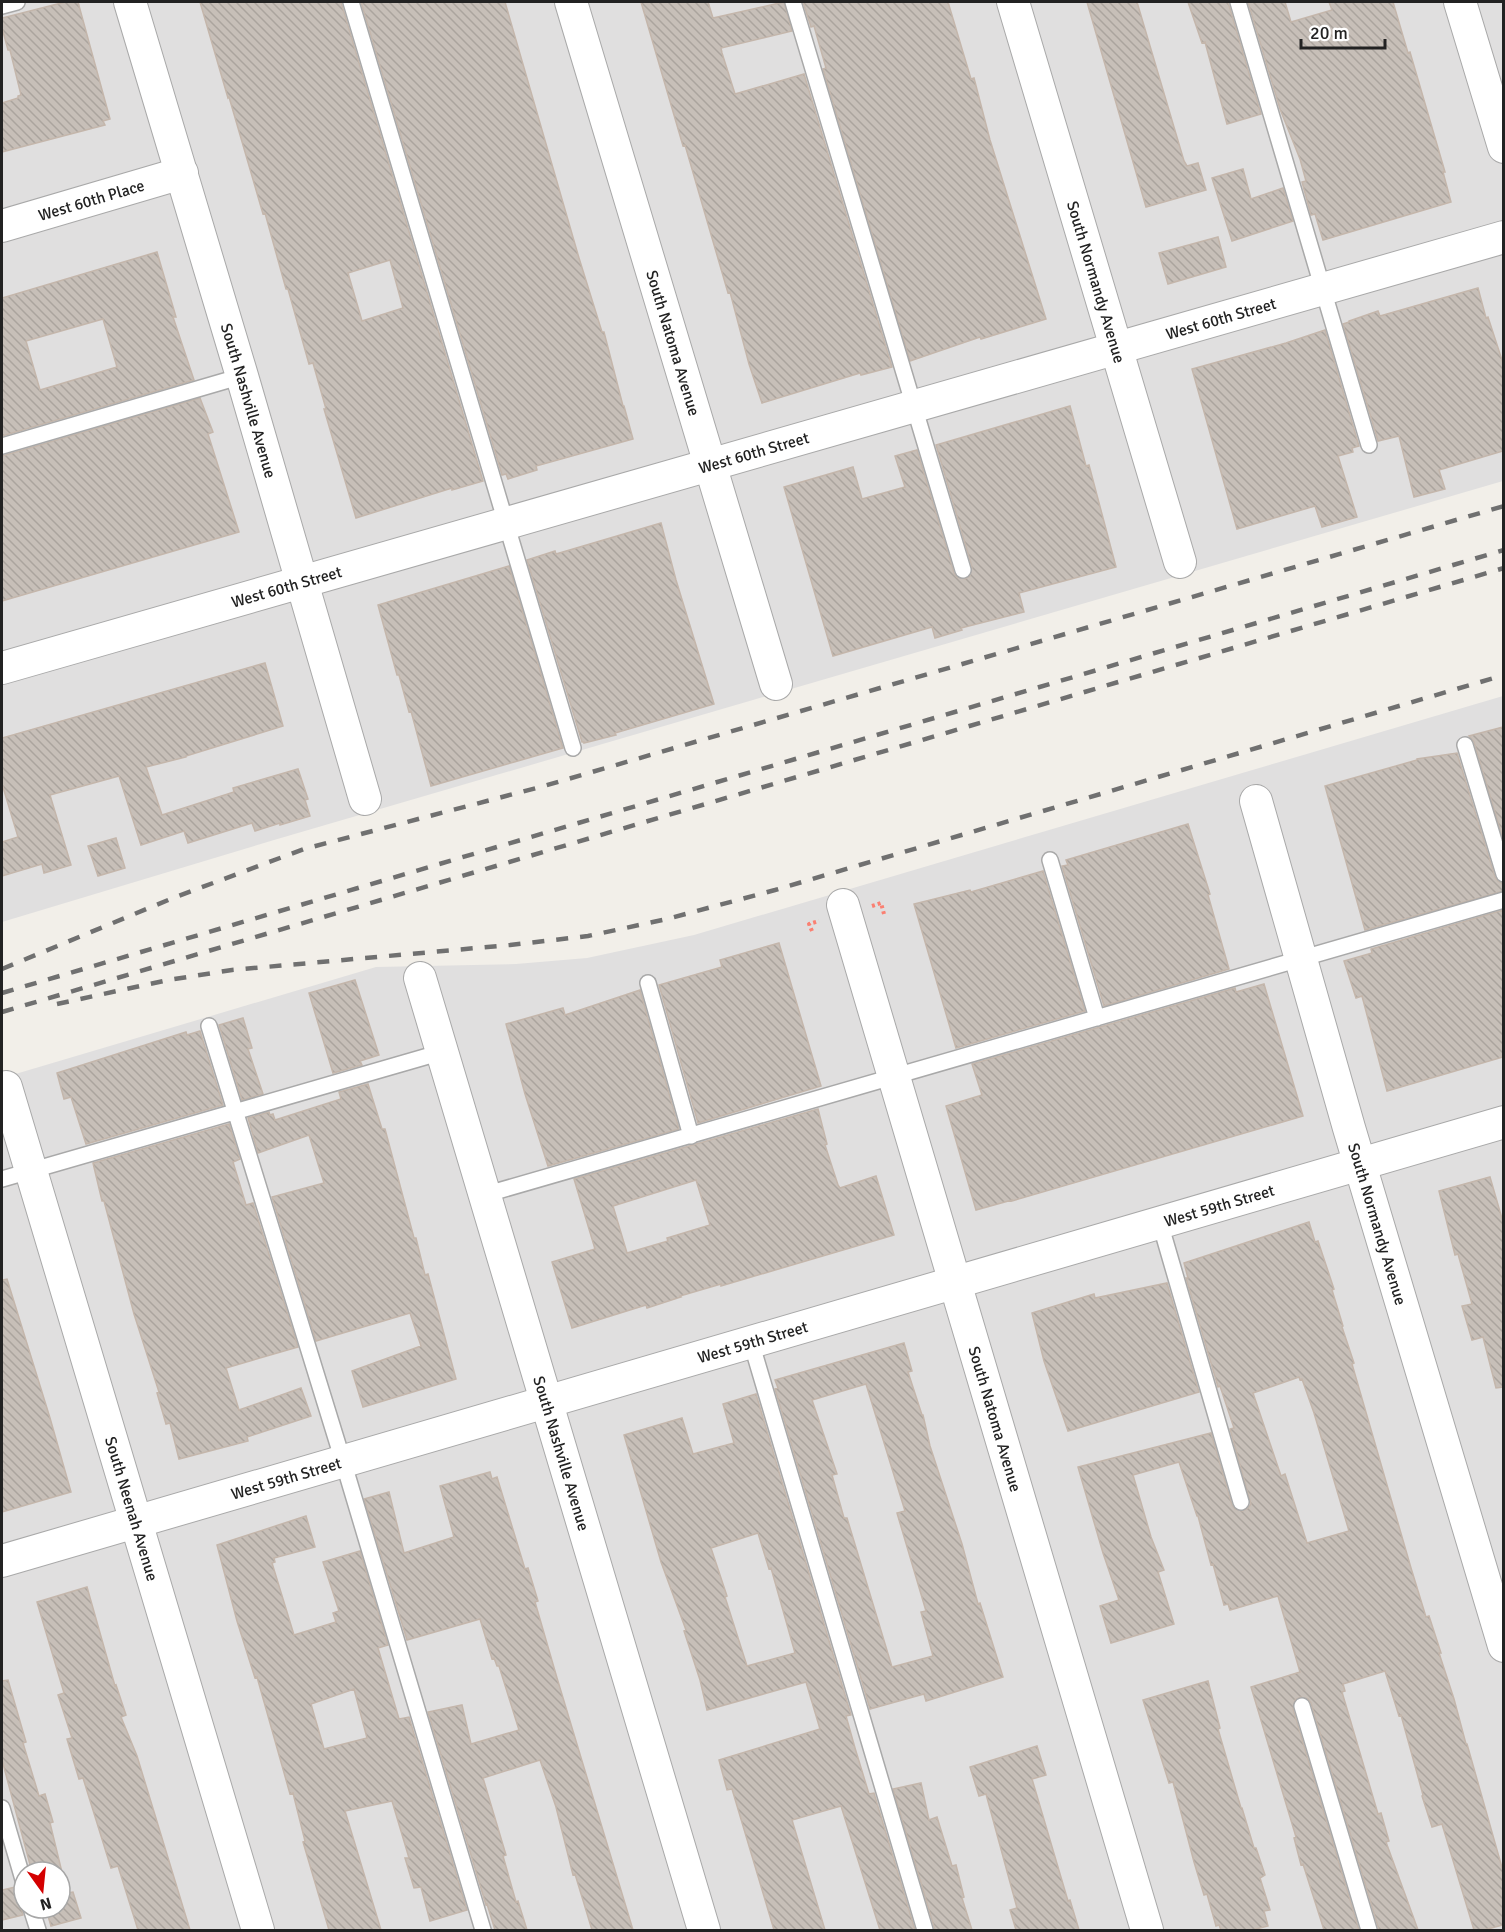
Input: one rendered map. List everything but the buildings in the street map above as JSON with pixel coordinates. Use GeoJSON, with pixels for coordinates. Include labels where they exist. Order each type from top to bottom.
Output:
{"type":"FeatureCollection","features":[{"type":"Feature","properties":{"kind":"street","name":"South Nashville Avenue"},"geometry":{"type":"LineString","coordinates":[[130,2],[365,799]]}},
{"type":"Feature","properties":{"kind":"street","name":"South Natoma Avenue"},"geometry":{"type":"LineString","coordinates":[[571,2],[776,684]]}},
{"type":"Feature","properties":{"kind":"street","name":"South Normandy Avenue"},"geometry":{"type":"LineString","coordinates":[[1013,2],[1180,562]]}},
{"type":"Feature","properties":{"kind":"street"},"geometry":{"type":"LineString","coordinates":[[1460,2],[1503,147]]}},
{"type":"Feature","properties":{"kind":"street","name":"West 60th Place"},"geometry":{"type":"LineString","coordinates":[[2,226],[182,173]]}},
{"type":"Feature","properties":{"kind":"street","name":"West 60th Street"},"geometry":{"type":"LineString","coordinates":[[2,668],[1503,237]]}},
{"type":"Feature","properties":{"kind":"street","name":"South Normandy Avenue"},"geometry":{"type":"LineString","coordinates":[[1256,801],[1360,1165],[1503,1646]]}},
{"type":"Feature","properties":{"kind":"street","name":"South Natoma Avenue"},"geometry":{"type":"LineString","coordinates":[[843,905],[1147,1930]]}},
{"type":"Feature","properties":{"kind":"street","name":"South Nashville Avenue"},"geometry":{"type":"LineString","coordinates":[[420,978],[704,1930]]}},
{"type":"Feature","properties":{"kind":"street","name":"South Neenah Avenue"},"geometry":{"type":"LineString","coordinates":[[6,1087],[258,1930]]}},
{"type":"Feature","properties":{"kind":"street","name":"West 59th Street"},"geometry":{"type":"LineString","coordinates":[[2,1561],[1503,1122]]}},
{"type":"Feature","properties":{"kind":"lane"},"geometry":{"type":"LineString","coordinates":[[2,6],[16,2]]}},
{"type":"Feature","properties":{"kind":"lane"},"geometry":{"type":"LineString","coordinates":[[351,2],[573,748]]}},
{"type":"Feature","properties":{"kind":"lane"},"geometry":{"type":"LineString","coordinates":[[794,2],[963,570]]}},
{"type":"Feature","properties":{"kind":"lane"},"geometry":{"type":"LineString","coordinates":[[1238,2],[1369,446]]}},
{"type":"Feature","properties":{"kind":"lane"},"geometry":{"type":"LineString","coordinates":[[2,446],[242,376]]}},
{"type":"Feature","properties":{"kind":"lane"},"geometry":{"type":"LineString","coordinates":[[1465,745],[1503,874]]}},
{"type":"Feature","properties":{"kind":"lane"},"geometry":{"type":"LineString","coordinates":[[1050,860],[1097,1018]]}},
{"type":"Feature","properties":{"kind":"lane"},"geometry":{"type":"LineString","coordinates":[[484,1195],[1503,900]]}},
{"type":"Feature","properties":{"kind":"lane"},"geometry":{"type":"LineString","coordinates":[[648,983],[691,1136]]}},
{"type":"Feature","properties":{"kind":"lane"},"geometry":{"type":"LineString","coordinates":[[209,1026],[483,1930]]}},
{"type":"Feature","properties":{"kind":"lane"},"geometry":{"type":"LineString","coordinates":[[2,1179],[442,1052]]}},
{"type":"Feature","properties":{"kind":"lane"},"geometry":{"type":"LineString","coordinates":[[1160,1223],[1241,1502]]}},
{"type":"Feature","properties":{"kind":"lane"},"geometry":{"type":"LineString","coordinates":[[751,1342],[926,1930]]}},
{"type":"Feature","properties":{"kind":"lane"},"geometry":{"type":"LineString","coordinates":[[1302,1707],[1368,1930]]}},
{"type":"Feature","properties":{"kind":"lane"},"geometry":{"type":"LineString","coordinates":[[2,1808],[17,1860]]}},
{"type":"Feature","properties":{"kind":"shaded area"},"geometry":{"type":"Polygon","coordinates":[[[2,2],[1503,2],[1503,481],[274,840],[2,922],[2,2]]]}},
{"type":"Feature","properties":{"kind":"shaded area"},"geometry":{"type":"Polygon","coordinates":[[[1503,696],[1503,1930],[2,1930],[2,1078],[376,967],[516,964],[587,958],[694,935],[1503,696]]]}},
{"type":"Feature","properties":{"kind":"railway"},"geometry":{"type":"LineString","coordinates":[[2,969],[173,898],[304,849],[544,786],[1504,506]]}},
{"type":"Feature","properties":{"kind":"railway"},"geometry":{"type":"LineString","coordinates":[[2,993],[1504,550]]}},
{"type":"Feature","properties":{"kind":"railway"},"geometry":{"type":"LineString","coordinates":[[2,1012],[1504,568]]}},
{"type":"Feature","properties":{"kind":"railway"},"geometry":{"type":"LineString","coordinates":[[57,1004],[168,980],[232,970],[588,936],[667,919],[775,890],[1504,675]]}}]}
